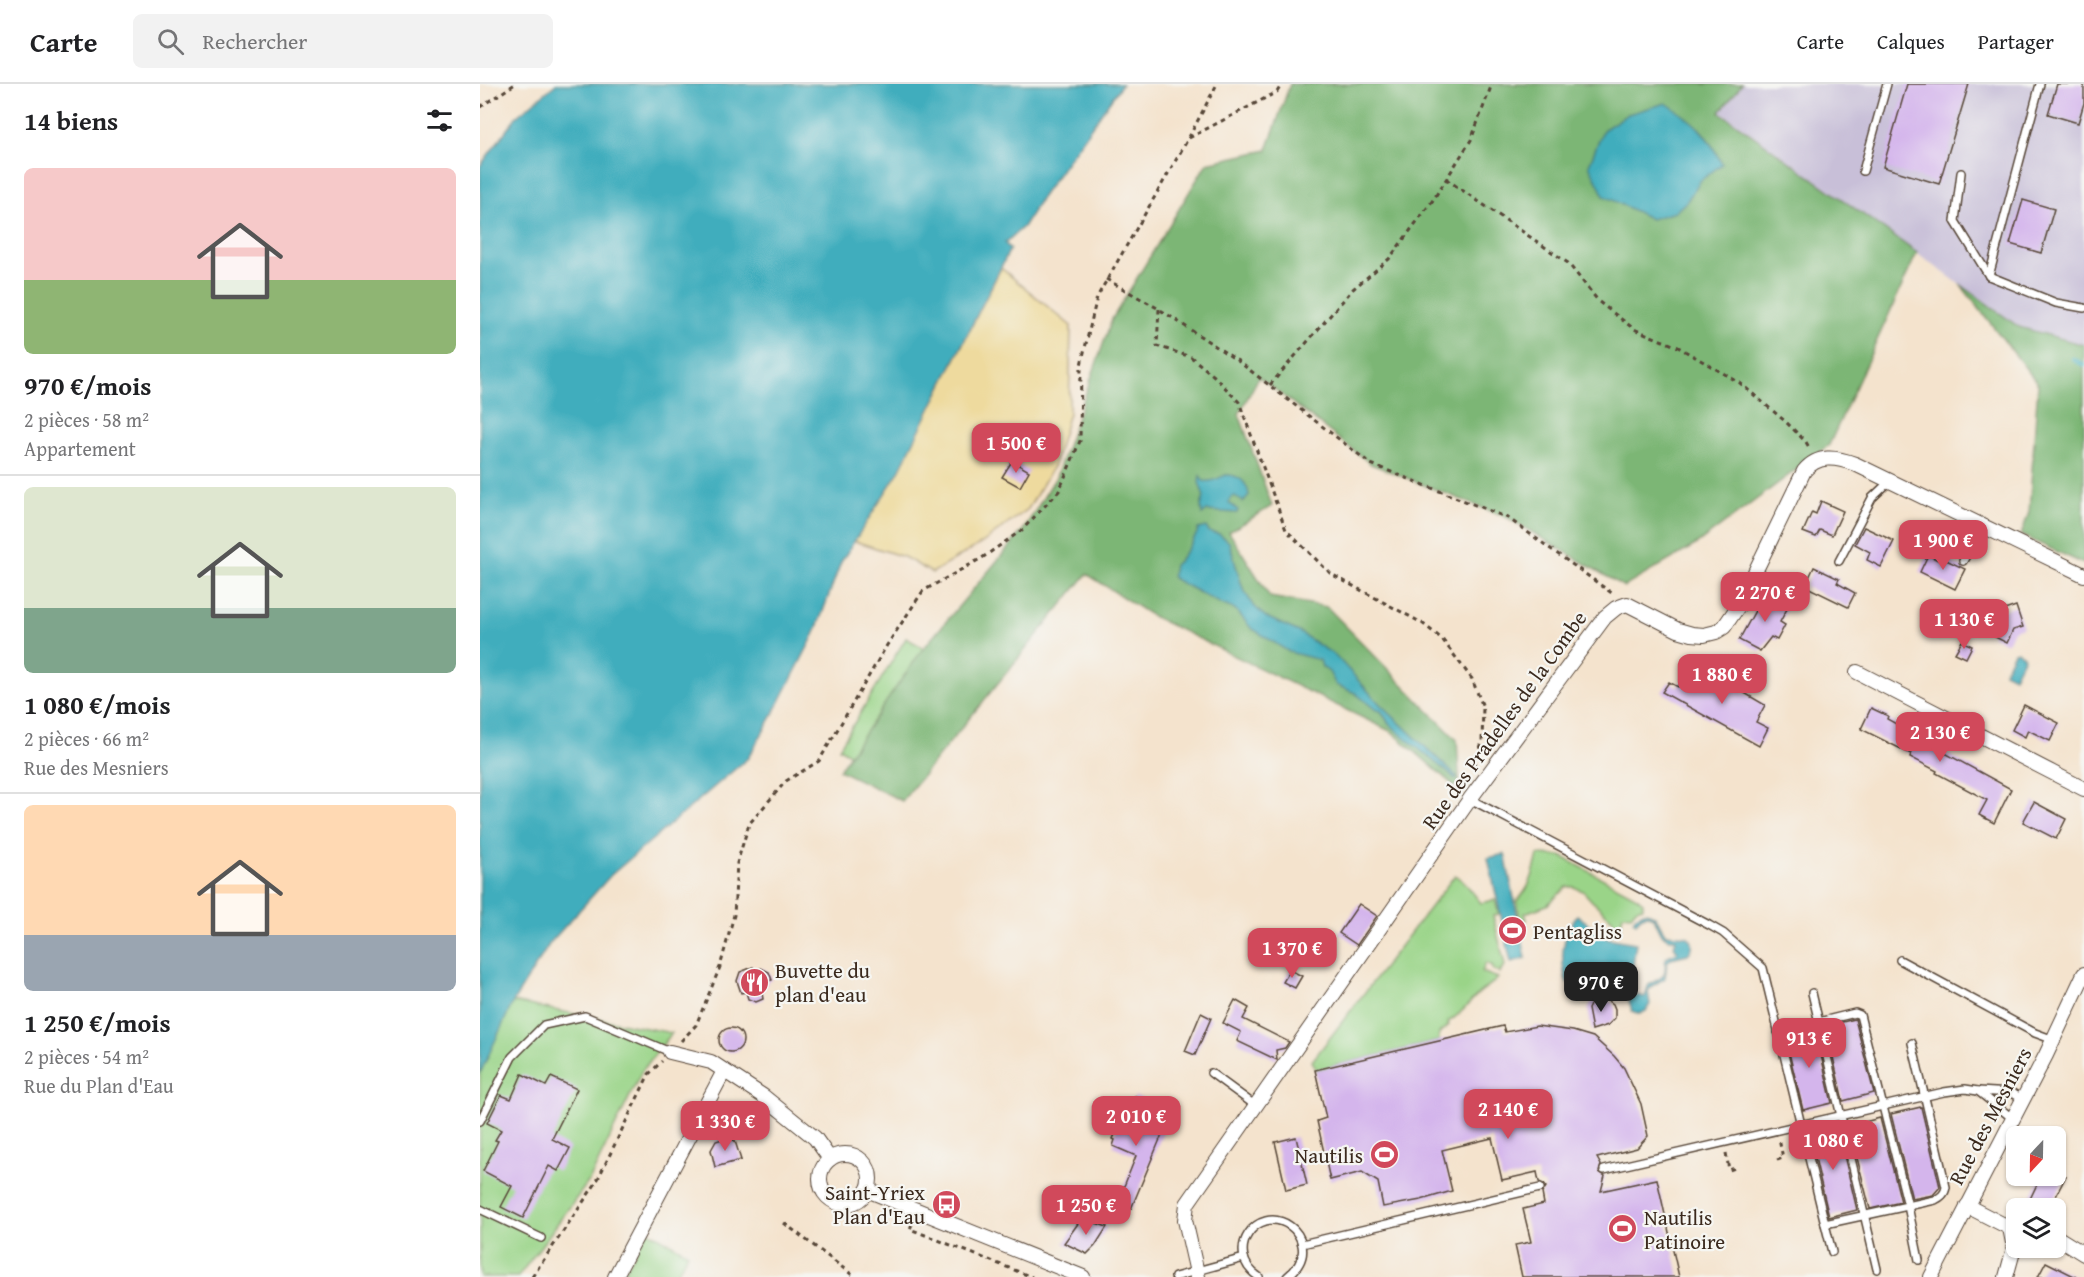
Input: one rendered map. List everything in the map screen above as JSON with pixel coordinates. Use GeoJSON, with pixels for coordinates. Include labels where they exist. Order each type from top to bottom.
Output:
{"type":"FeatureCollection","features":[{"type":"Feature","properties":{"kind":"street"},"geometry":{"type":"LineString","coordinates":[[1627,604],[1678,630],[1692,634],[1704,635],[1724,627],[1739,605],[1804,471],[1817,460],[1825,458],[1842,459],[2084,575]]}},
{"type":"Feature","properties":{"kind":"street","name":"Rue des Pradelles de la Combe"},"geometry":{"type":"LineString","coordinates":[[1197,1274],[1185,1220],[1187,1204],[1470,799],[1605,617],[1616,608],[1627,604]]}},
{"type":"Feature","properties":{"kind":"street"},"geometry":{"type":"LineString","coordinates":[[1857,672],[2084,789]]}},
{"type":"Feature","properties":{"kind":"street","name":"Rue des Mesniers"},"geometry":{"type":"LineString","coordinates":[[1931,1277],[2054,1040],[2084,974]]}},
{"type":"Feature","properties":{"kind":"street"},"geometry":{"type":"LineString","coordinates":[[670,1052],[711,1062],[763,1096],[815,1138],[830,1159]]}},
{"type":"Feature","properties":{"kind":"street"},"geometry":{"type":"LineString","coordinates":[[615,1277],[724,1071]]}},
{"type":"Feature","properties":{"kind":"street"},"geometry":{"type":"LineString","coordinates":[[844,1154],[860,1159],[869,1172],[870,1180],[867,1190],[860,1199],[853,1203],[837,1202],[824,1192],[821,1175],[823,1167],[830,1159],[844,1154]]}},
{"type":"Feature","properties":{"kind":"street"},"geometry":{"type":"LineString","coordinates":[[867,1190],[1083,1277]]}},
{"type":"Feature","properties":{"kind":"street"},"geometry":{"type":"LineString","coordinates":[[1967,1206],[2006,1224]]}},
{"type":"Feature","properties":{"kind":"street"},"geometry":{"type":"LineString","coordinates":[[2066,1243],[2084,1254]]}},
{"type":"Feature","properties":{"kind":"street"},"geometry":{"type":"LineString","coordinates":[[2006,1277],[2011,1258]]}},
{"type":"Feature","properties":{"kind":"lane"},"geometry":{"type":"LineString","coordinates":[[1863,171],[1887,84]]}},
{"type":"Feature","properties":{"kind":"lane"},"geometry":{"type":"LineString","coordinates":[[1989,276],[2040,84]]}},
{"type":"Feature","properties":{"kind":"lane"},"geometry":{"type":"LineString","coordinates":[[1961,173],[1955,221],[1989,276],[2056,303],[2084,308]]}},
{"type":"Feature","properties":{"kind":"lane"},"geometry":{"type":"LineString","coordinates":[[1839,561],[1872,498],[1890,481]]}},
{"type":"Feature","properties":{"kind":"lane"},"geometry":{"type":"LineString","coordinates":[[1963,561],[1983,527]]}},
{"type":"Feature","properties":{"kind":"lane"},"geometry":{"type":"LineString","coordinates":[[1470,799],[1724,933],[1763,968],[1832,1252]]}},
{"type":"Feature","properties":{"kind":"lane"},"geometry":{"type":"LineString","coordinates":[[1900,960],[2035,1033],[2054,1040]]}},
{"type":"Feature","properties":{"kind":"lane"},"geometry":{"type":"LineString","coordinates":[[1812,993],[1877,1269]]}},
{"type":"Feature","properties":{"kind":"lane"},"geometry":{"type":"LineString","coordinates":[[1778,1032],[1855,1013],[1860,1015],[1884,1106],[1919,1260]]}},
{"type":"Feature","properties":{"kind":"lane"},"geometry":{"type":"LineString","coordinates":[[480,1121],[512,1057],[544,1025],[585,1016],[670,1052]]}},
{"type":"Feature","properties":{"kind":"lane"},"geometry":{"type":"LineString","coordinates":[[1825,1224],[1935,1200],[1945,1192],[1946,1187],[1912,1042]]}},
{"type":"Feature","properties":{"kind":"lane"},"geometry":{"type":"LineString","coordinates":[[1211,1073],[1256,1106]]}},
{"type":"Feature","properties":{"kind":"lane"},"geometry":{"type":"LineString","coordinates":[[1604,1170],[1965,1089],[2012,1093],[2023,1099]]}},
{"type":"Feature","properties":{"kind":"lane"},"geometry":{"type":"LineString","coordinates":[[1978,1091],[2012,1118]]}},
{"type":"Feature","properties":{"kind":"lane"},"geometry":{"type":"LineString","coordinates":[[1302,1244],[1540,1188]]}},
{"type":"Feature","properties":{"kind":"lane"},"geometry":{"type":"LineString","coordinates":[[480,1209],[541,1238]]}},
{"type":"Feature","properties":{"kind":"lane"},"geometry":{"type":"LineString","coordinates":[[1259,1277],[1247,1266],[1244,1258],[1244,1239],[1256,1225],[1265,1221],[1284,1222],[1298,1235],[1302,1244],[1303,1253],[1300,1263],[1287,1277]]}},
{"type":"Feature","properties":{"kind":"lane"},"geometry":{"type":"LineString","coordinates":[[1175,1277],[1197,1274],[1244,1258]]}},
{"type":"Feature","properties":{"kind":"path"},"geometry":{"type":"LineString","coordinates":[[480,107],[515,84]]}},
{"type":"Feature","properties":{"kind":"path"},"geometry":{"type":"LineString","coordinates":[[532,1277],[596,1183],[649,1074],[696,1025],[720,967],[734,915],[737,863],[749,824],[786,781],[819,761],[887,645],[923,591],[982,558],[1022,530],[1059,491],[1080,441],[1081,365],[1097,297],[1217,84]]}},
{"type":"Feature","properties":{"kind":"path"},"geometry":{"type":"LineString","coordinates":[[1188,139],[1277,92],[1282,84]]}},
{"type":"Feature","properties":{"kind":"path"},"geometry":{"type":"LineString","coordinates":[[1270,385],[1353,289],[1389,259],[1471,140],[1492,84]]}},
{"type":"Feature","properties":{"kind":"path"},"geometry":{"type":"LineString","coordinates":[[1446,179],[1568,263],[1599,302],[1634,330],[1678,347],[1740,383],[1806,442],[1817,460]]}},
{"type":"Feature","properties":{"kind":"path"},"geometry":{"type":"LineString","coordinates":[[1106,279],[1159,309],[1238,360],[1371,464],[1508,518],[1627,604]]}},
{"type":"Feature","properties":{"kind":"path"},"geometry":{"type":"LineString","coordinates":[[1159,309],[1157,346],[1191,357],[1214,376],[1239,402],[1286,530],[1330,574],[1422,622],[1442,639],[1472,679],[1483,706],[1482,742],[1472,774]]}},
{"type":"Feature","properties":{"kind":"path"},"geometry":{"type":"LineString","coordinates":[[1776,1160],[1783,1158],[1777,1131]]}},
{"type":"Feature","properties":{"kind":"path"},"geometry":{"type":"LineString","coordinates":[[1724,1142],[1729,1170],[1735,1168]]}},
{"type":"Feature","properties":{"kind":"path"},"geometry":{"type":"LineString","coordinates":[[918,1211],[910,1229],[1032,1277]]}},
{"type":"Feature","properties":{"kind":"path"},"geometry":{"type":"LineString","coordinates":[[784,1223],[855,1277]]}},
{"type":"Feature","properties":{"kind":"shaded area"},"geometry":{"type":"Polygon","coordinates":[[[1742,84],[2084,84],[2084,345],[2019,327],[1720,111],[1742,84]]]}},
{"type":"Feature","properties":{"kind":"green space"},"geometry":{"type":"Polygon","coordinates":[[[1290,84],[1742,84],[1720,112],[1917,253],[1829,445],[1697,544],[1624,587],[1508,518],[1371,464],[1259,377],[1239,414],[1272,506],[1229,532],[1270,597],[1327,607],[1457,740],[1460,791],[1392,732],[1152,616],[1087,574],[902,801],[839,770],[922,650],[1024,529],[1056,477],[1112,319],[1207,163],[1267,150],[1290,84]]]}},
{"type":"Feature","properties":{"kind":"green space"},"geometry":{"type":"Polygon","coordinates":[[[1960,284],[2019,327],[2084,345],[2084,564],[2021,535],[2029,512],[2038,384],[1960,284]]]}},
{"type":"Feature","properties":{"kind":"green space"},"geometry":{"type":"Polygon","coordinates":[[[906,638],[951,663],[885,775],[839,748],[906,638]]]}},
{"type":"Feature","properties":{"kind":"green space"},"geometry":{"type":"Polygon","coordinates":[[[1538,855],[1561,856],[1637,897],[1643,902],[1643,907],[1636,909],[1631,915],[1623,914],[1620,929],[1583,891],[1567,887],[1547,905],[1525,913],[1527,920],[1520,920],[1517,901],[1528,886],[1538,855]]]}},
{"type":"Feature","properties":{"kind":"green space"},"geometry":{"type":"Polygon","coordinates":[[[1455,875],[1466,884],[1481,903],[1495,900],[1499,914],[1493,916],[1505,965],[1500,973],[1486,963],[1482,972],[1498,978],[1448,1022],[1449,1025],[1439,1033],[1439,1041],[1316,1070],[1312,1061],[1455,875]]]}},
{"type":"Feature","properties":{"kind":"green space"},"geometry":{"type":"Polygon","coordinates":[[[513,1002],[672,1033],[642,1071],[589,1181],[518,1277],[480,1277],[480,1068],[513,1002]]]}},
{"type":"Feature","properties":{"kind":"green space"},"geometry":{"type":"Polygon","coordinates":[[[647,1230],[688,1253],[675,1277],[622,1277],[647,1230]]]}},
{"type":"Feature","properties":{"kind":"sand"},"geometry":{"type":"Polygon","coordinates":[[[1001,268],[1071,326],[1069,413],[1054,465],[1028,509],[982,543],[932,573],[904,557],[854,541],[898,473],[1001,268]]]}},
{"type":"Feature","properties":{"kind":"water"},"geometry":{"type":"Polygon","coordinates":[[[556,84],[1122,84],[1023,227],[1005,243],[1010,249],[898,473],[841,562],[815,633],[748,758],[611,875],[550,943],[513,1002],[480,1074],[480,166],[516,117],[556,84]]]}},
{"type":"Feature","properties":{"kind":"water"},"geometry":{"type":"Polygon","coordinates":[[[1666,103],[1685,116],[1705,135],[1722,164],[1700,181],[1687,201],[1675,212],[1651,219],[1604,196],[1589,165],[1603,130],[1628,114],[1666,103]]]}},
{"type":"Feature","properties":{"kind":"water"},"geometry":{"type":"Polygon","coordinates":[[[1226,475],[1242,480],[1249,495],[1243,502],[1235,496],[1230,498],[1229,503],[1238,510],[1237,513],[1207,511],[1202,515],[1201,506],[1204,497],[1199,482],[1200,476],[1203,481],[1206,481],[1226,475]]]}},
{"type":"Feature","properties":{"kind":"water"},"geometry":{"type":"Polygon","coordinates":[[[1206,527],[1209,532],[1219,534],[1229,542],[1242,586],[1252,604],[1266,617],[1299,632],[1336,656],[1380,704],[1457,777],[1456,779],[1398,732],[1381,711],[1376,710],[1355,693],[1336,685],[1329,672],[1322,667],[1320,660],[1289,652],[1251,628],[1236,610],[1172,578],[1174,565],[1188,548],[1198,529],[1206,527]]]}},
{"type":"Feature","properties":{"kind":"water"},"geometry":{"type":"Polygon","coordinates":[[[2018,651],[2024,657],[2014,677],[2004,672],[2014,652],[2018,651]]]}},
{"type":"Feature","properties":{"kind":"water","name":"Pentagliss"},"geometry":{"type":"Polygon","coordinates":[[[1505,854],[1526,958],[1511,962],[1488,858],[1505,854]]]}},
{"type":"Feature","properties":{"kind":"water"},"geometry":{"type":"Polygon","coordinates":[[[1644,912],[1656,917],[1666,934],[1687,936],[1692,945],[1688,954],[1671,958],[1667,963],[1665,978],[1648,991],[1650,1004],[1646,1011],[1640,1014],[1632,1011],[1627,994],[1619,980],[1613,977],[1598,979],[1591,985],[1578,985],[1576,981],[1579,979],[1567,983],[1563,965],[1563,948],[1568,931],[1577,915],[1607,938],[1636,943],[1632,973],[1609,970],[1595,973],[1597,976],[1616,975],[1632,999],[1638,995],[1645,997],[1648,986],[1664,974],[1666,958],[1678,952],[1674,946],[1676,939],[1666,938],[1653,917],[1646,915],[1639,918],[1636,923],[1633,921],[1636,916],[1644,912]]]}},
{"type":"Feature","properties":{"kind":"building"},"geometry":{"type":"Polygon","coordinates":[[[1907,84],[1969,84],[1939,184],[1883,167],[1907,84]]]}},
{"type":"Feature","properties":{"kind":"building"},"geometry":{"type":"Polygon","coordinates":[[[2057,84],[2084,84],[2084,103],[2078,123],[2048,114],[2057,84]]]}},
{"type":"Feature","properties":{"kind":"building"},"geometry":{"type":"Polygon","coordinates":[[[2023,200],[2054,209],[2041,253],[2010,244],[2023,200]]]}},
{"type":"Feature","properties":{"kind":"building"},"geometry":{"type":"Polygon","coordinates":[[[1012,461],[1029,471],[1020,487],[1002,477],[1012,461]]]}},
{"type":"Feature","properties":{"kind":"building"},"geometry":{"type":"Polygon","coordinates":[[[1821,501],[1843,511],[1832,535],[1820,530],[1816,537],[1803,532],[1812,512],[1816,514],[1821,501]]]}},
{"type":"Feature","properties":{"kind":"building"},"geometry":{"type":"Polygon","coordinates":[[[1864,527],[1894,541],[1881,567],[1867,560],[1870,552],[1855,544],[1864,527]]]}},
{"type":"Feature","properties":{"kind":"building"},"geometry":{"type":"Polygon","coordinates":[[[1928,555],[1938,560],[1940,557],[1965,569],[1955,589],[1920,572],[1928,555]]]}},
{"type":"Feature","properties":{"kind":"building"},"geometry":{"type":"Polygon","coordinates":[[[1814,567],[1839,579],[1837,583],[1855,593],[1848,607],[1805,586],[1814,567]]]}},
{"type":"Feature","properties":{"kind":"building"},"geometry":{"type":"Polygon","coordinates":[[[1768,594],[1789,605],[1780,622],[1785,625],[1777,640],[1771,637],[1760,651],[1739,640],[1756,609],[1759,610],[1768,594]]]}},
{"type":"Feature","properties":{"kind":"building"},"geometry":{"type":"Polygon","coordinates":[[[2016,606],[2023,627],[2013,630],[2007,643],[1991,635],[1998,622],[1996,613],[2016,606]]]}},
{"type":"Feature","properties":{"kind":"building"},"geometry":{"type":"Polygon","coordinates":[[[1962,641],[1972,646],[1966,658],[1955,653],[1962,641]]]}},
{"type":"Feature","properties":{"kind":"building"},"geometry":{"type":"Polygon","coordinates":[[[1702,668],[1765,705],[1756,722],[1768,728],[1759,746],[1662,692],[1669,682],[1678,687],[1681,682],[1689,687],[1702,668]]]}},
{"type":"Feature","properties":{"kind":"building"},"geometry":{"type":"Polygon","coordinates":[[[2024,705],[2059,723],[2050,741],[2028,730],[2025,737],[2012,730],[2024,705]]]}},
{"type":"Feature","properties":{"kind":"building"},"geometry":{"type":"Polygon","coordinates":[[[1871,708],[1888,716],[1887,719],[1900,726],[1899,728],[2011,789],[1994,823],[1979,815],[1987,800],[1936,773],[1937,771],[1910,757],[1911,754],[1861,729],[1871,708]]]}},
{"type":"Feature","properties":{"kind":"building"},"geometry":{"type":"Polygon","coordinates":[[[2034,802],[2066,819],[2056,839],[2023,822],[2034,802]]]}},
{"type":"Feature","properties":{"kind":"building"},"geometry":{"type":"Polygon","coordinates":[[[1359,904],[1377,916],[1357,945],[1339,933],[1359,904]]]}},
{"type":"Feature","properties":{"kind":"building"},"geometry":{"type":"Polygon","coordinates":[[[753,967],[755,971],[761,968],[769,972],[772,980],[768,981],[762,993],[763,999],[756,1002],[748,999],[746,992],[741,993],[737,981],[740,972],[753,967]]]}},
{"type":"Feature","properties":{"kind":"building"},"geometry":{"type":"Polygon","coordinates":[[[1290,970],[1302,976],[1295,988],[1283,982],[1290,970]]]}},
{"type":"Feature","properties":{"kind":"building"},"geometry":{"type":"Polygon","coordinates":[[[1601,998],[1613,1004],[1615,1018],[1608,1025],[1592,1030],[1588,1009],[1592,1001],[1601,998]]]}},
{"type":"Feature","properties":{"kind":"building"},"geometry":{"type":"Polygon","coordinates":[[[1235,1000],[1249,1008],[1243,1019],[1289,1042],[1285,1048],[1276,1050],[1277,1060],[1237,1041],[1241,1032],[1223,1023],[1235,1000]]]}},
{"type":"Feature","properties":{"kind":"building"},"geometry":{"type":"Polygon","coordinates":[[[1201,1013],[1211,1018],[1195,1055],[1185,1051],[1201,1013]]]}},
{"type":"Feature","properties":{"kind":"building"},"geometry":{"type":"Polygon","coordinates":[[[1855,1019],[1874,1093],[1843,1101],[1826,1026],[1855,1019]]]}},
{"type":"Feature","properties":{"kind":"building","name":"Nautilis"},"geometry":{"type":"Polygon","coordinates":[[[1503,1026],[1505,1032],[1537,1026],[1573,1031],[1593,1037],[1624,1068],[1641,1104],[1648,1136],[1637,1148],[1597,1158],[1601,1165],[1599,1172],[1605,1176],[1601,1191],[1657,1179],[1679,1277],[1522,1277],[1515,1245],[1531,1242],[1523,1209],[1544,1204],[1542,1193],[1546,1187],[1539,1182],[1537,1172],[1502,1180],[1492,1138],[1442,1150],[1452,1191],[1421,1200],[1383,1207],[1378,1182],[1362,1172],[1330,1180],[1317,1121],[1326,1118],[1315,1070],[1503,1026]]]}},
{"type":"Feature","properties":{"kind":"building"},"geometry":{"type":"Polygon","coordinates":[[[731,1028],[740,1031],[743,1040],[740,1049],[731,1052],[722,1049],[719,1040],[722,1031],[731,1028]]]}},
{"type":"Feature","properties":{"kind":"building"},"geometry":{"type":"Polygon","coordinates":[[[1815,1029],[1832,1103],[1803,1110],[1785,1036],[1815,1029]]]}},
{"type":"Feature","properties":{"kind":"building"},"geometry":{"type":"Polygon","coordinates":[[[522,1074],[546,1086],[551,1077],[577,1089],[552,1139],[570,1148],[558,1171],[549,1166],[523,1218],[501,1207],[512,1186],[483,1171],[501,1130],[487,1123],[501,1095],[511,1099],[522,1074]]]}},
{"type":"Feature","properties":{"kind":"building"},"geometry":{"type":"Polygon","coordinates":[[[1135,1096],[1150,1102],[1141,1123],[1163,1132],[1131,1209],[1117,1204],[1136,1156],[1113,1146],[1115,1140],[1113,1139],[1128,1104],[1131,1106],[1135,1096]]]}},
{"type":"Feature","properties":{"kind":"building"},"geometry":{"type":"Polygon","coordinates":[[[1921,1107],[1940,1187],[1933,1195],[1912,1199],[1891,1114],[1921,1107]]]}},
{"type":"Feature","properties":{"kind":"building"},"geometry":{"type":"Polygon","coordinates":[[[1880,1118],[1901,1202],[1870,1209],[1849,1126],[1880,1118]]]}},
{"type":"Feature","properties":{"kind":"building"},"geometry":{"type":"Polygon","coordinates":[[[1837,1126],[1857,1210],[1829,1217],[1809,1132],[1837,1126]]]}},
{"type":"Feature","properties":{"kind":"building"},"geometry":{"type":"Polygon","coordinates":[[[728,1137],[735,1141],[741,1160],[715,1167],[711,1150],[716,1141],[728,1137]]]}},
{"type":"Feature","properties":{"kind":"building"},"geometry":{"type":"Polygon","coordinates":[[[1296,1137],[1307,1185],[1286,1190],[1275,1142],[1296,1137]]]}},
{"type":"Feature","properties":{"kind":"building"},"geometry":{"type":"Polygon","coordinates":[[[2036,1186],[2061,1186],[2055,1198],[2030,1198],[2036,1186]]]}},
{"type":"Feature","properties":{"kind":"building"},"geometry":{"type":"Polygon","coordinates":[[[1082,1218],[1107,1227],[1087,1254],[1064,1243],[1082,1218]]]}},
{"type":"Feature","properties":{"kind":"building"},"geometry":{"type":"Polygon","coordinates":[[[2046,1262],[2076,1277],[2038,1277],[2046,1262]]]}},
{"type":"Feature","properties":{"kind":"waterway"},"geometry":{"type":"LineString","coordinates":[[2073,359],[2084,365]]}},
{"type":"Feature","properties":{"kind":"place","name":"Pentagliss"},"geometry":{"type":"Point","coordinates":[1512,931]}},
{"type":"Feature","properties":{"kind":"place","name":"Buvette du plan d'eau"},"geometry":{"type":"Point","coordinates":[754,982]}},
{"type":"Feature","properties":{"kind":"place","name":"Nautilis"},"geometry":{"type":"Point","coordinates":[1384,1155]}},
{"type":"Feature","properties":{"kind":"place","name":"Saint-Yriex Plan d'Eau"},"geometry":{"type":"Point","coordinates":[946,1204]}},
{"type":"Feature","properties":{"kind":"place","name":"Nautilis Patinoire"},"geometry":{"type":"Point","coordinates":[1623,1229]}}]}
